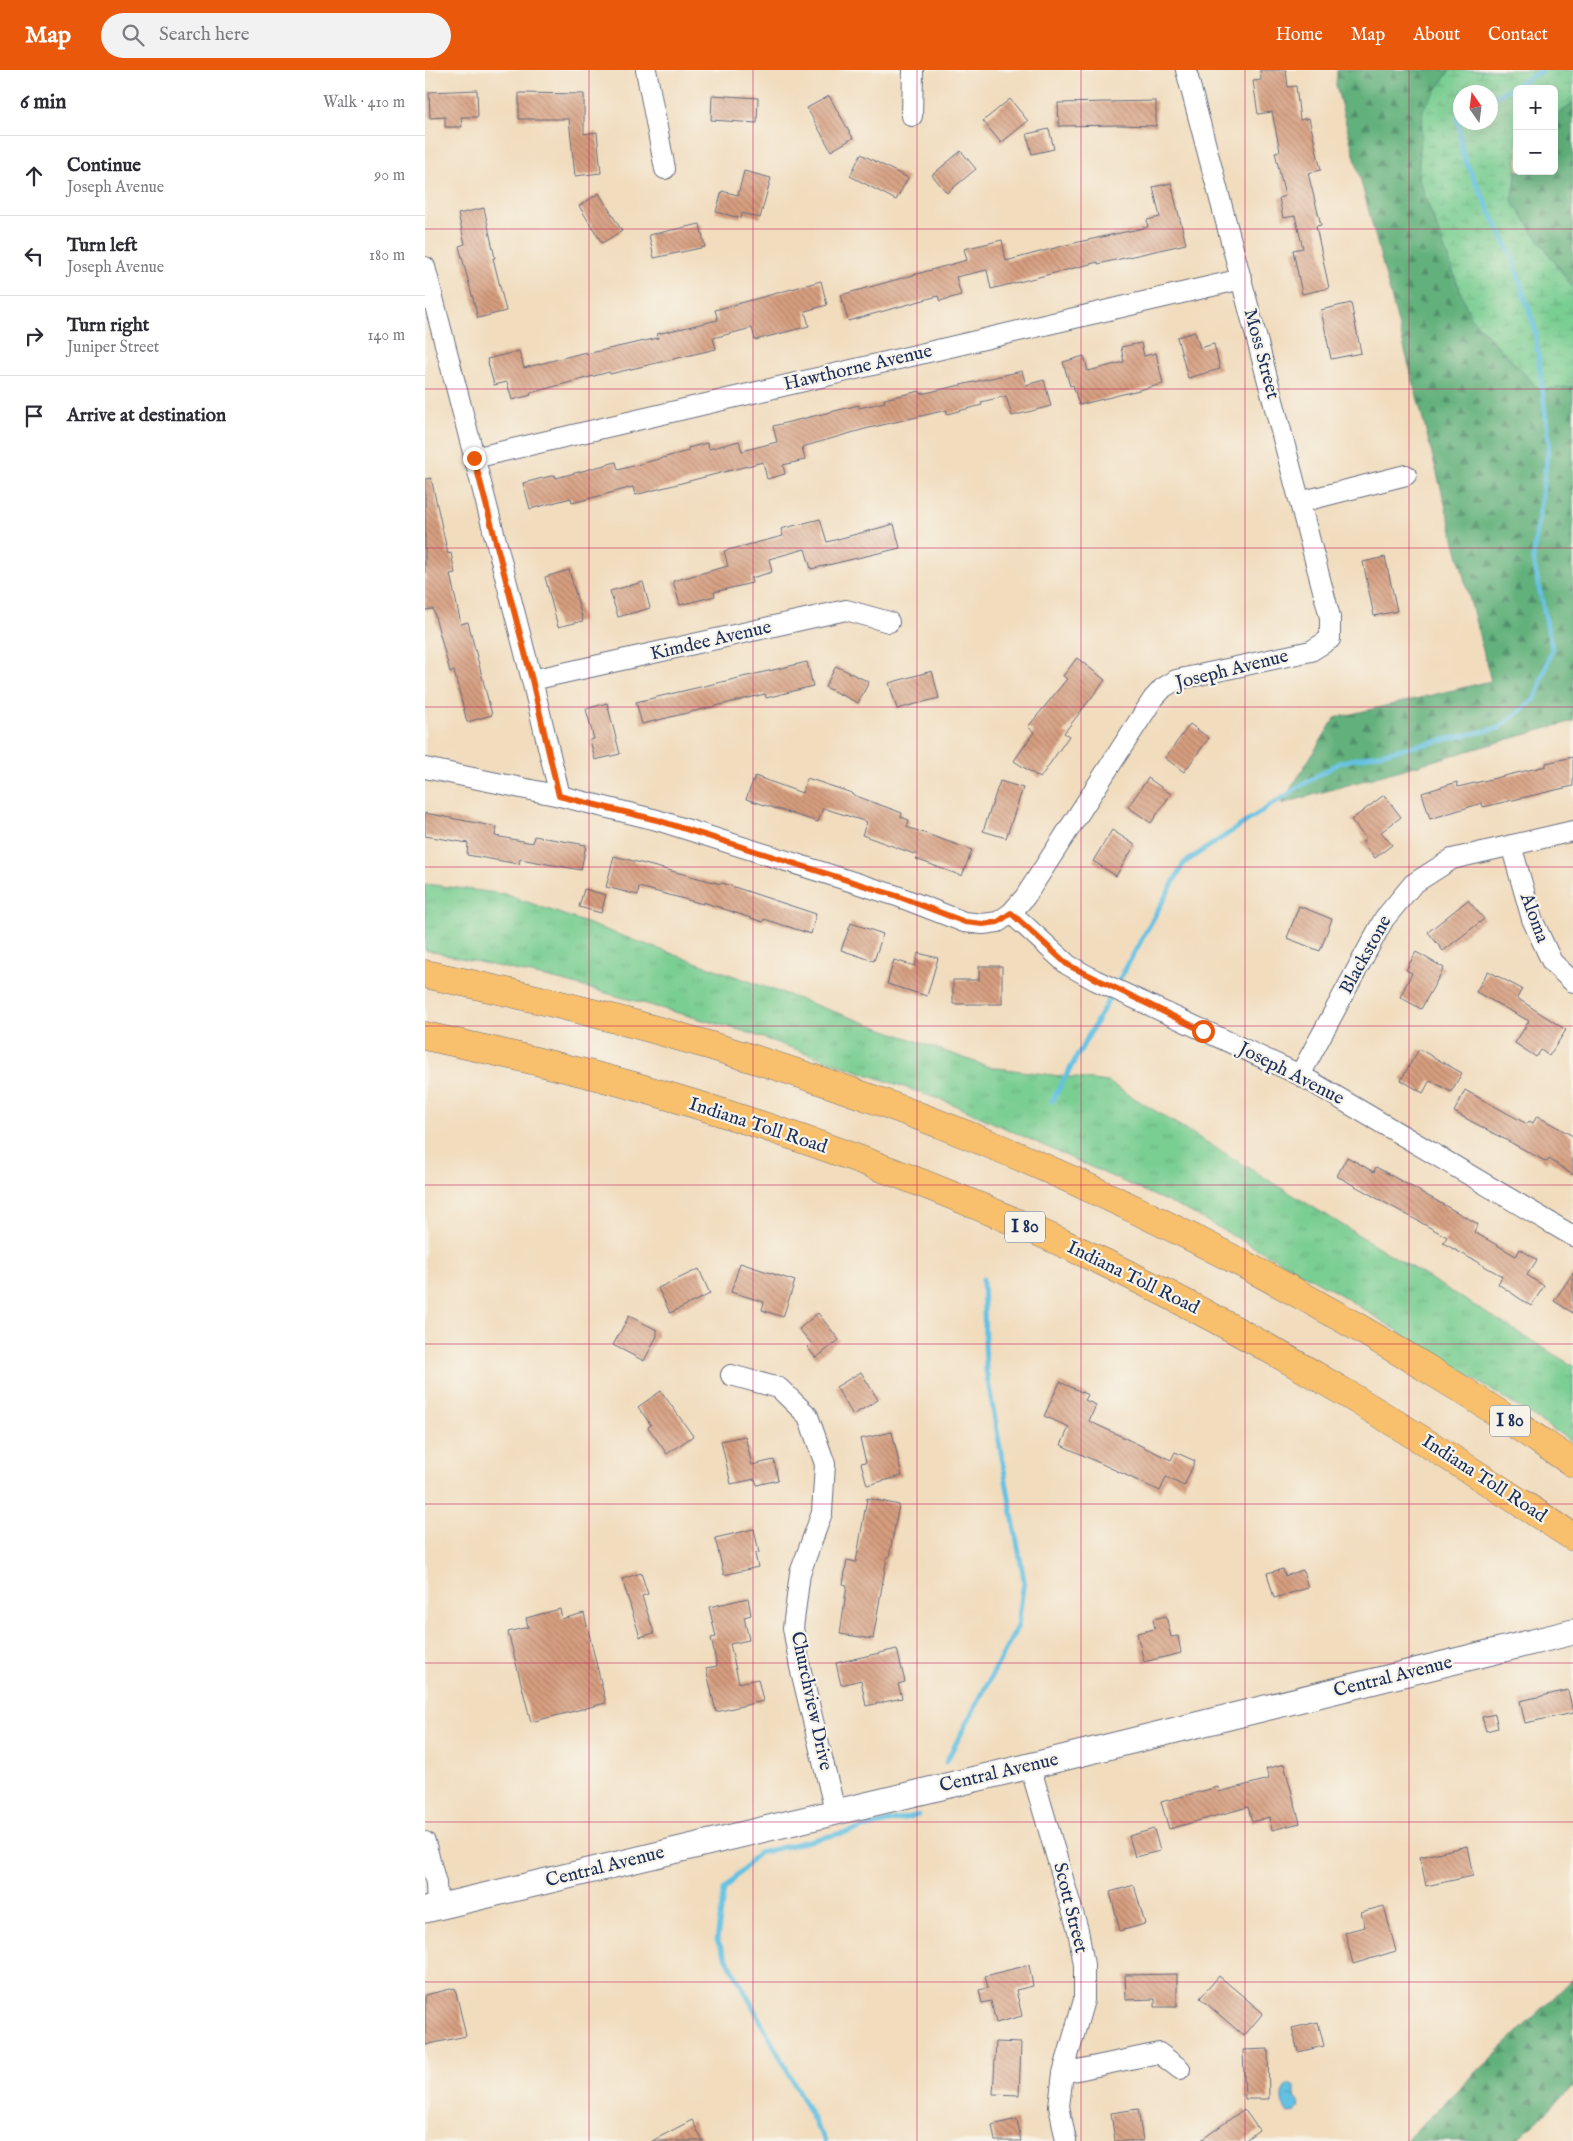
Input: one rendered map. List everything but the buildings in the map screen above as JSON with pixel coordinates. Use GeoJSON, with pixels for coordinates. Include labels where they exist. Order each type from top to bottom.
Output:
{"type":"FeatureCollection","features":[{"type":"Feature","properties":{"kind":"highway","name":"I 80"},"geometry":{"type":"LineString","coordinates":[[425,974],[516,993],[625,1021],[741,1055],[876,1101],[1003,1150],[1123,1204],[1212,1248],[1325,1310],[1447,1380],[1573,1463]]}},
{"type":"Feature","properties":{"kind":"highway","name":"Indiana Toll Road"},"geometry":{"type":"LineString","coordinates":[[425,1036],[633,1086],[735,1117],[869,1164],[986,1209],[1102,1261],[1185,1303],[1300,1366],[1399,1424],[1573,1537]]}},
{"type":"Feature","properties":{"kind":"street"},"geometry":{"type":"LineString","coordinates":[[646,70],[665,169]]}},
{"type":"Feature","properties":{"kind":"street"},"geometry":{"type":"LineString","coordinates":[[912,116],[913,70]]}},
{"type":"Feature","properties":{"kind":"street","name":"Moss Street"},"geometry":{"type":"LineString","coordinates":[[1186,70],[1330,617],[1330,639]]}},
{"type":"Feature","properties":{"kind":"street"},"geometry":{"type":"LineString","coordinates":[[425,267],[532,680],[559,796]]}},
{"type":"Feature","properties":{"kind":"street","name":"Hawthorne Avenue"},"geometry":{"type":"LineString","coordinates":[[474,458],[1242,279]]}},
{"type":"Feature","properties":{"kind":"street"},"geometry":{"type":"LineString","coordinates":[[1300,502],[1406,475]]}},
{"type":"Feature","properties":{"kind":"street","name":"Kimdee Avenue"},"geometry":{"type":"LineString","coordinates":[[532,680],[846,610],[889,622]]}},
{"type":"Feature","properties":{"kind":"street","name":"Joseph Avenue"},"geometry":{"type":"LineString","coordinates":[[425,768],[559,796],[657,820],[897,896],[965,922],[983,924],[998,922],[1011,913],[1030,888],[1153,699],[1163,688],[1176,680],[1311,651],[1330,639]]}},
{"type":"Feature","properties":{"kind":"street","name":"Blackstone"},"geometry":{"type":"LineString","coordinates":[[1300,1075],[1384,918],[1413,884],[1452,859],[1573,831]]}},
{"type":"Feature","properties":{"kind":"street","name":"Aloma"},"geometry":{"type":"LineString","coordinates":[[1511,845],[1531,919],[1552,962],[1573,982]]}},
{"type":"Feature","properties":{"kind":"street","name":"Joseph Avenue"},"geometry":{"type":"LineString","coordinates":[[1011,913],[1068,965],[1147,1005],[1300,1075],[1573,1236]]}},
{"type":"Feature","properties":{"kind":"street","name":"Churchview Drive"},"geometry":{"type":"LineString","coordinates":[[731,1375],[779,1388],[808,1416],[825,1464],[822,1513],[800,1574],[793,1628],[800,1667],[835,1811]]}},
{"type":"Feature","properties":{"kind":"street","name":"Central Avenue"},"geometry":{"type":"LineString","coordinates":[[431,1909],[835,1811],[1030,1766],[1573,1632]]}},
{"type":"Feature","properties":{"kind":"street","name":"Scott Street"},"geometry":{"type":"LineString","coordinates":[[1030,1766],[1078,1930],[1083,1965],[1084,2000],[1063,2073],[1059,2106],[1066,2141]]}},
{"type":"Feature","properties":{"kind":"street"},"geometry":{"type":"LineString","coordinates":[[425,1842],[436,1883],[431,1909]]}},
{"type":"Feature","properties":{"kind":"street"},"geometry":{"type":"LineString","coordinates":[[1063,2073],[1159,2053],[1180,2069]]}},
{"type":"Feature","properties":{"kind":"green space"},"geometry":{"type":"Polygon","coordinates":[[[1337,70],[1450,70],[1423,110],[1418,177],[1470,317],[1540,390],[1573,386],[1573,721],[1281,804],[1335,718],[1491,681],[1336,85],[1337,70]]]}},
{"type":"Feature","properties":{"kind":"green space"},"geometry":{"type":"Polygon","coordinates":[[[1450,70],[1573,70],[1573,103],[1558,115],[1558,85],[1513,85],[1513,175],[1516,175],[1512,202],[1573,288],[1573,386],[1540,390],[1470,317],[1418,177],[1423,109],[1450,70]]]}},
{"type":"Feature","properties":{"kind":"green space"},"geometry":{"type":"Polygon","coordinates":[[[1573,103],[1573,288],[1512,202],[1516,175],[1558,175],[1558,115],[1573,103]]]}},
{"type":"Feature","properties":{"kind":"green space"},"geometry":{"type":"Polygon","coordinates":[[[425,884],[505,894],[989,1067],[1108,1082],[1573,1366],[1573,1442],[1338,1293],[1190,1212],[950,1103],[743,1031],[563,981],[425,950],[425,884]]]}},
{"type":"Feature","properties":{"kind":"green space"},"geometry":{"type":"Polygon","coordinates":[[[1573,1979],[1573,2087],[1515,2141],[1405,2141],[1573,1979]]]}},
{"type":"Feature","properties":{"kind":"water"},"geometry":{"type":"Polygon","coordinates":[[[1287,2084],[1295,2086],[1295,2096],[1299,2105],[1296,2112],[1288,2113],[1283,2106],[1282,2095],[1287,2084]]]}},
{"type":"Feature","properties":{"kind":"waterway"},"geometry":{"type":"LineString","coordinates":[[1498,95],[1543,70]]}},
{"type":"Feature","properties":{"kind":"waterway"},"geometry":{"type":"LineString","coordinates":[[1117,984],[1184,863],[1297,788],[1341,762],[1499,728],[1535,699],[1552,649],[1533,559],[1549,443],[1535,329],[1513,259],[1463,156],[1460,130]]}},
{"type":"Feature","properties":{"kind":"waterway"},"geometry":{"type":"LineString","coordinates":[[1052,1101],[1113,992]]}},
{"type":"Feature","properties":{"kind":"waterway"},"geometry":{"type":"LineString","coordinates":[[946,1762],[1018,1626],[1024,1580],[986,1370],[983,1279]]}},
{"type":"Feature","properties":{"kind":"waterway"},"geometry":{"type":"LineString","coordinates":[[825,2141],[717,1940],[724,1890],[758,1853],[918,1815]]}},
{"type":"Feature","properties":{"kind":"route"},"geometry":{"type":"LineString","coordinates":[[474,458],[532,680],[559,796],[657,820],[897,896],[965,922],[983,924],[998,922],[1011,913],[1068,965],[1095,980],[1203,1031]]}}]}
